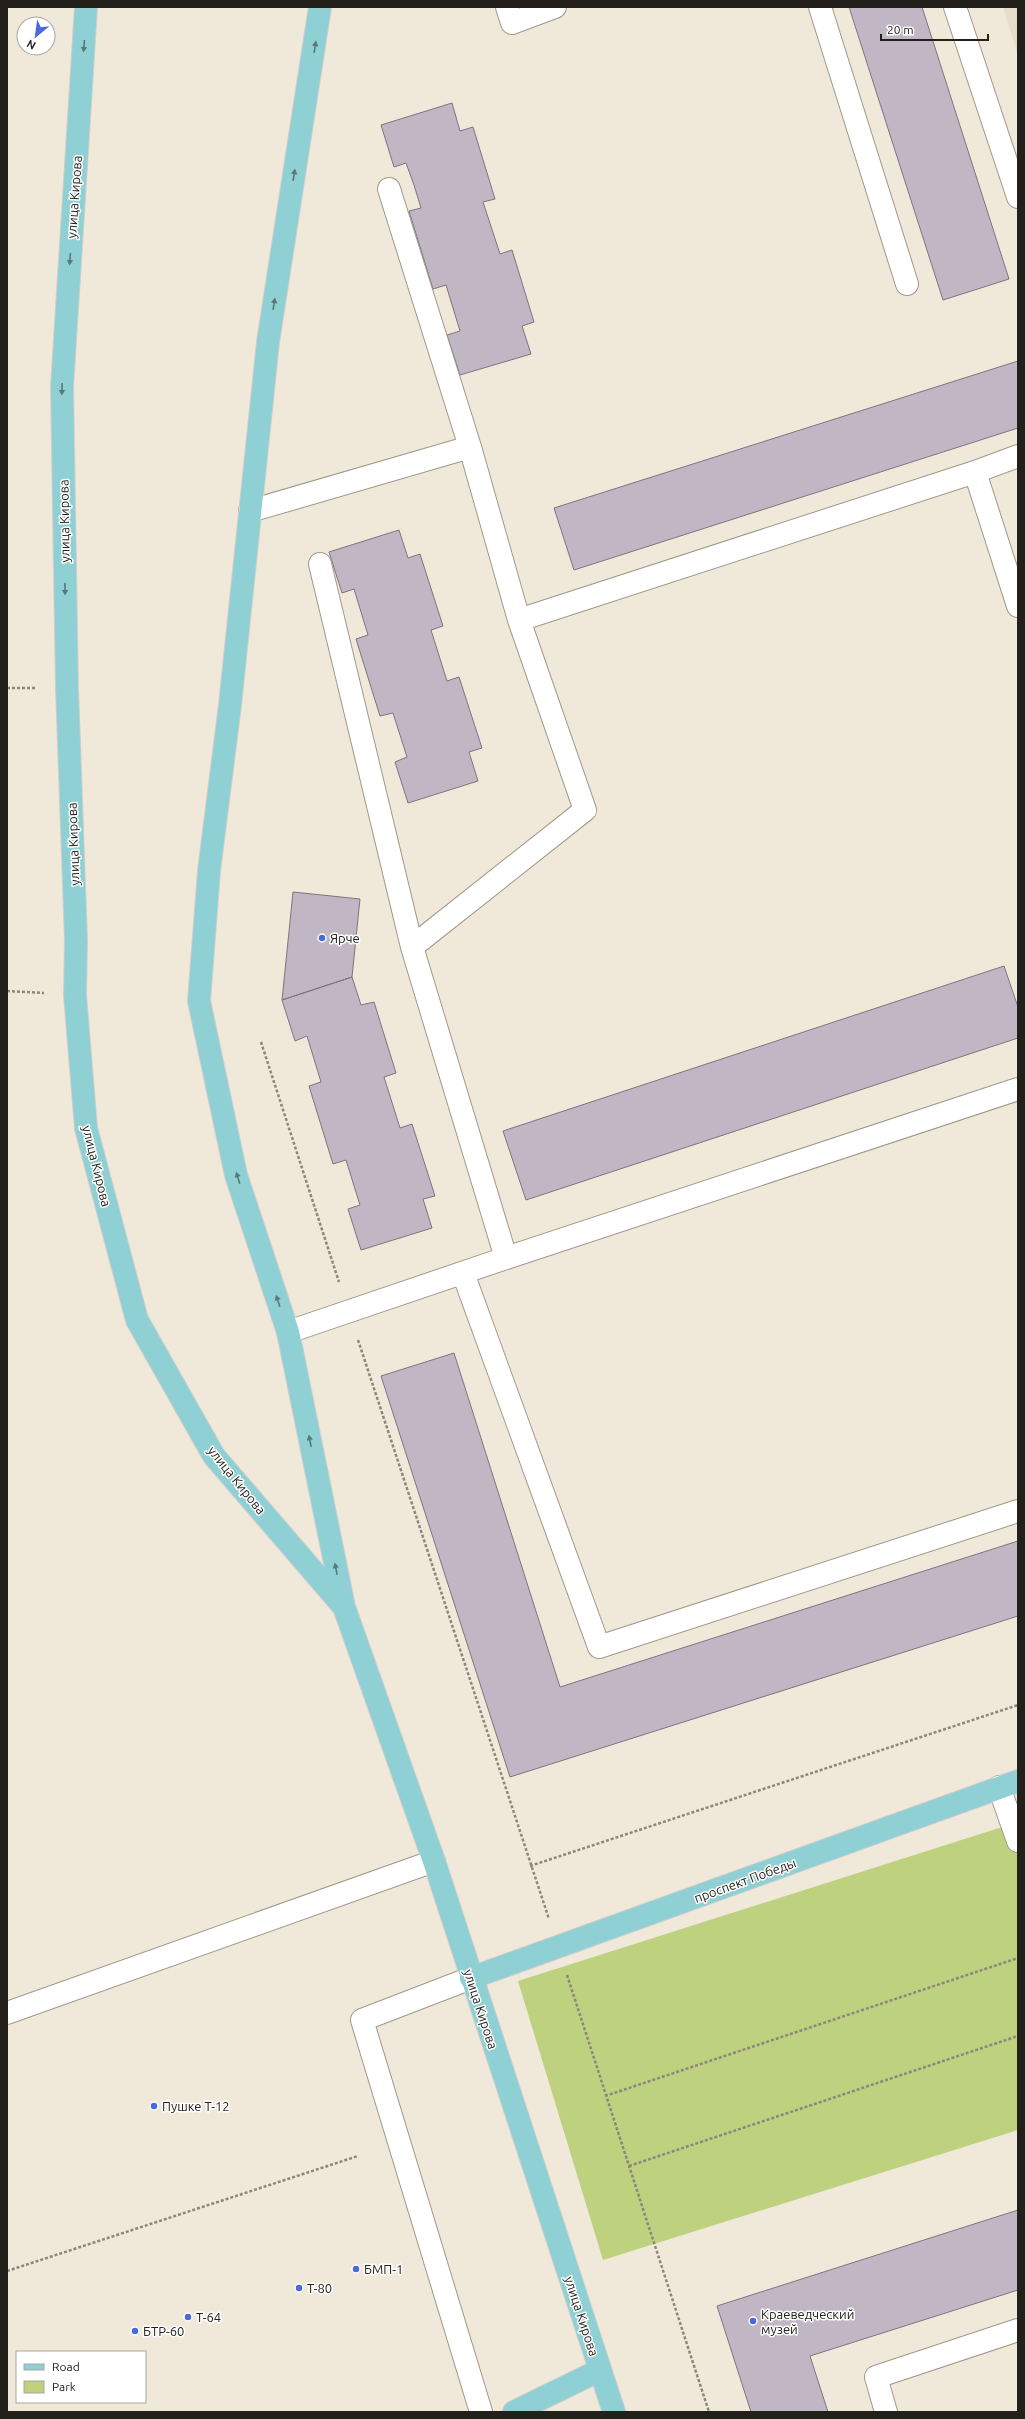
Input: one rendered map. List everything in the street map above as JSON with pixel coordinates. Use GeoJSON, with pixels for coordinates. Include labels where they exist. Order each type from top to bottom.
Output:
{"type":"FeatureCollection","features":[{"type":"Feature","properties":{"kind":"main road","name":"улица Кирова"},"geometry":{"type":"LineString","coordinates":[[86,7],[62,387],[67,688],[76,941],[74,995],[86,1128],[137,1320],[214,1456],[344,1607]]}},
{"type":"Feature","properties":{"kind":"main road","name":"улица Кирова"},"geometry":{"type":"LineString","coordinates":[[320,7],[268,342],[231,697],[208,871],[199,1001],[236,1175],[288,1332],[344,1607],[434,1861],[614,2412]]}},
{"type":"Feature","properties":{"kind":"main road","name":"проспект Победы"},"geometry":{"type":"LineString","coordinates":[[471,1978],[559,1948],[1009,1784]]}},
{"type":"Feature","properties":{"kind":"main road"},"geometry":{"type":"LineString","coordinates":[[514,2412],[600,2370]]}},
{"type":"Feature","properties":{"kind":"lane"},"geometry":{"type":"LineString","coordinates":[[507,7],[512,23],[555,7]]}},
{"type":"Feature","properties":{"kind":"lane"},"geometry":{"type":"LineString","coordinates":[[820,7],[907,284]]}},
{"type":"Feature","properties":{"kind":"lane"},"geometry":{"type":"LineString","coordinates":[[955,7],[1018,197]]}},
{"type":"Feature","properties":{"kind":"lane"},"geometry":{"type":"LineString","coordinates":[[389,189],[470,447],[519,620],[585,810],[412,947]]}},
{"type":"Feature","properties":{"kind":"lane"},"geometry":{"type":"LineString","coordinates":[[250,511],[470,447]]}},
{"type":"Feature","properties":{"kind":"lane"},"geometry":{"type":"LineString","coordinates":[[519,620],[975,472],[1018,456]]}},
{"type":"Feature","properties":{"kind":"lane"},"geometry":{"type":"LineString","coordinates":[[975,472],[1018,606]]}},
{"type":"Feature","properties":{"kind":"lane"},"geometry":{"type":"LineString","coordinates":[[320,564],[412,947],[506,1258]]}},
{"type":"Feature","properties":{"kind":"lane"},"geometry":{"type":"LineString","coordinates":[[288,1332],[506,1258],[1018,1089]]}},
{"type":"Feature","properties":{"kind":"lane"},"geometry":{"type":"LineString","coordinates":[[463,1273],[599,1647],[1018,1511]]}},
{"type":"Feature","properties":{"kind":"lane"},"geometry":{"type":"LineString","coordinates":[[1009,1784],[1018,1841]]}},
{"type":"Feature","properties":{"kind":"lane"},"geometry":{"type":"LineString","coordinates":[[7,2013],[434,1861]]}},
{"type":"Feature","properties":{"kind":"lane"},"geometry":{"type":"LineString","coordinates":[[471,1978],[362,2020],[480,2412]]}},
{"type":"Feature","properties":{"kind":"lane"},"geometry":{"type":"LineString","coordinates":[[886,2412],[876,2377],[1018,2330]]}},
{"type":"Feature","properties":{"kind":"path"},"geometry":{"type":"LineString","coordinates":[[7,991],[74,995]]}},
{"type":"Feature","properties":{"kind":"path"},"geometry":{"type":"LineString","coordinates":[[261,1042],[530,1866],[559,1948],[605,2096],[709,2412]]}},
{"type":"Feature","properties":{"kind":"path"},"geometry":{"type":"LineString","coordinates":[[530,1866],[1018,1705]]}},
{"type":"Feature","properties":{"kind":"path"},"geometry":{"type":"LineString","coordinates":[[605,2096],[1018,1958]]}},
{"type":"Feature","properties":{"kind":"path"},"geometry":{"type":"LineString","coordinates":[[629,2166],[1018,2036]]}},
{"type":"Feature","properties":{"kind":"path"},"geometry":{"type":"LineString","coordinates":[[7,2271],[358,2156]]}},
{"type":"Feature","properties":{"kind":"shaded area"},"geometry":{"type":"Polygon","coordinates":[[[1003,7],[1018,7],[1018,55],[1003,7]]]}},
{"type":"Feature","properties":{"kind":"green space"},"geometry":{"type":"Polygon","coordinates":[[[1018,1822],[1018,2130],[603,2260],[518,1981],[1018,1822]]]}},
{"type":"Feature","properties":{"kind":"building"},"geometry":{"type":"Polygon","coordinates":[[[849,7],[922,7],[1009,279],[943,300],[849,7]]]}},
{"type":"Feature","properties":{"kind":"building"},"geometry":{"type":"Polygon","coordinates":[[[452,103],[460,131],[473,127],[495,199],[483,202],[500,254],[512,250],[534,322],[522,326],[531,354],[460,375],[447,335],[460,331],[446,285],[433,289],[409,211],[421,208],[414,185],[406,163],[394,167],[381,125],[452,103]]]}},
{"type":"Feature","properties":{"kind":"building"},"geometry":{"type":"Polygon","coordinates":[[[1018,361],[1018,428],[574,570],[554,508],[1018,361]]]}},
{"type":"Feature","properties":{"kind":"building"},"geometry":{"type":"Polygon","coordinates":[[[399,530],[408,558],[420,554],[443,626],[431,630],[447,681],[459,677],[482,748],[469,752],[478,781],[408,803],[395,762],[407,757],[393,713],[380,716],[356,639],[368,635],[354,589],[342,593],[329,552],[399,530]]]}},
{"type":"Feature","properties":{"kind":"building","name":"Ярче"},"geometry":{"type":"Polygon","coordinates":[[[293,892],[360,899],[352,977],[282,1000],[293,892]]]}},
{"type":"Feature","properties":{"kind":"building"},"geometry":{"type":"Polygon","coordinates":[[[1004,966],[1018,1007],[1018,1038],[526,1200],[503,1131],[1004,966]]]}},
{"type":"Feature","properties":{"kind":"building"},"geometry":{"type":"Polygon","coordinates":[[[352,977],[361,1005],[374,1002],[396,1073],[384,1077],[400,1128],[412,1124],[435,1196],[423,1199],[432,1228],[361,1250],[348,1209],[360,1205],[346,1160],[333,1164],[309,1086],[321,1082],[307,1036],[295,1041],[282,1000],[352,977]]]}},
{"type":"Feature","properties":{"kind":"building"},"geometry":{"type":"Polygon","coordinates":[[[454,1353],[560,1687],[1018,1541],[1018,1616],[510,1777],[381,1376],[454,1353]]]}},
{"type":"Feature","properties":{"kind":"building"},"geometry":{"type":"Polygon","coordinates":[[[1018,2210],[1018,2290],[810,2356],[828,2412],[751,2412],[717,2306],[1018,2210]]]}},
{"type":"Feature","properties":{"kind":"place","name":"Ярче"},"geometry":{"type":"Point","coordinates":[322,938]}},
{"type":"Feature","properties":{"kind":"place","name":"Пушке Т-12"},"geometry":{"type":"Point","coordinates":[154,2106]}},
{"type":"Feature","properties":{"kind":"place","name":"БМП-1"},"geometry":{"type":"Point","coordinates":[356,2269]}},
{"type":"Feature","properties":{"kind":"place","name":"Т-80"},"geometry":{"type":"Point","coordinates":[299,2288]}},
{"type":"Feature","properties":{"kind":"place","name":"Т-64"},"geometry":{"type":"Point","coordinates":[188,2317]}},
{"type":"Feature","properties":{"kind":"place","name":"Краеведческий музей"},"geometry":{"type":"Point","coordinates":[753,2321]}},
{"type":"Feature","properties":{"kind":"place","name":"БТР-60"},"geometry":{"type":"Point","coordinates":[135,2331]}}]}
